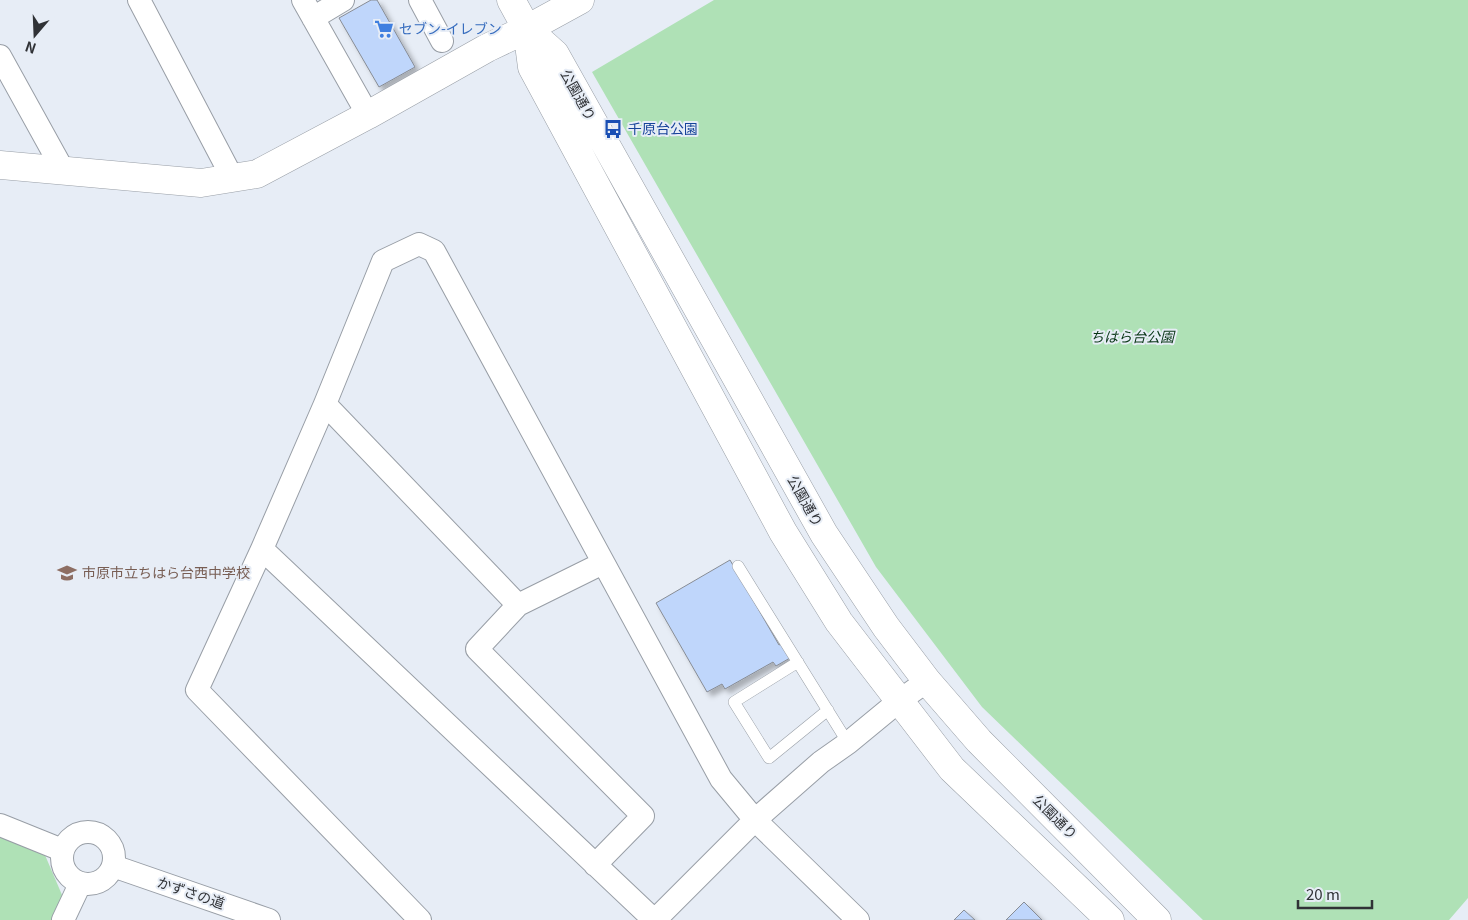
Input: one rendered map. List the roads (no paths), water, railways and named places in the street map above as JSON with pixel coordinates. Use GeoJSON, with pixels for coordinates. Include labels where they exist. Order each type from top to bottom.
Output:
{"type":"FeatureCollection","features":[{"type":"Feature","properties":{"kind":"street"},"geometry":{"type":"LineString","coordinates":[[139,0],[232,179]]}},
{"type":"Feature","properties":{"kind":"street"},"geometry":{"type":"LineString","coordinates":[[343,0],[308,9],[368,115]]}},
{"type":"Feature","properties":{"kind":"street"},"geometry":{"type":"LineString","coordinates":[[420,0],[442,41]]}},
{"type":"Feature","properties":{"kind":"street","name":"公園通り"},"geometry":{"type":"LineString","coordinates":[[511,0],[527,29],[555,54],[824,534],[886,627],[927,682],[979,741],[1157,920]]}},
{"type":"Feature","properties":{"kind":"street"},"geometry":{"type":"LineString","coordinates":[[0,165],[201,183],[257,174],[368,115],[487,48],[580,0]]}},
{"type":"Feature","properties":{"kind":"street","name":"公園通り"},"geometry":{"type":"LineString","coordinates":[[527,29],[532,67],[783,532],[838,622],[952,769],[1110,920]]}},
{"type":"Feature","properties":{"kind":"street"},"geometry":{"type":"LineString","coordinates":[[0,56],[64,170]]}},
{"type":"Feature","properties":{"kind":"street"},"geometry":{"type":"LineString","coordinates":[[420,920],[197,690],[262,549],[325,404],[383,261],[420,244],[434,252],[720,779],[755,820],[858,920]]}},
{"type":"Feature","properties":{"kind":"street"},"geometry":{"type":"LineString","coordinates":[[325,404],[518,605]]}},
{"type":"Feature","properties":{"kind":"street"},"geometry":{"type":"LineString","coordinates":[[262,549],[655,920],[755,820],[821,762],[848,743],[899,701],[927,682]]}},
{"type":"Feature","properties":{"kind":"street"},"geometry":{"type":"LineString","coordinates":[[596,864],[643,816],[477,649],[518,605],[603,563]]}},
{"type":"Feature","properties":{"kind":"street"},"geometry":{"type":"LineString","coordinates":[[0,825],[62,850]]}},
{"type":"Feature","properties":{"kind":"street"},"geometry":{"type":"LineString","coordinates":[[95,832],[104,837],[111,846],[114,855],[113,866],[108,875],[100,882],[80,884],[71,879],[64,870],[61,860],[62,850],[67,841],[75,834],[95,832]]}},
{"type":"Feature","properties":{"kind":"street","name":"かずさの道"},"geometry":{"type":"LineString","coordinates":[[113,866],[269,920]]}},
{"type":"Feature","properties":{"kind":"street"},"geometry":{"type":"LineString","coordinates":[[63,920],[80,884]]}},
{"type":"Feature","properties":{"kind":"lane"},"geometry":{"type":"LineString","coordinates":[[738,566],[848,743]]}},
{"type":"Feature","properties":{"kind":"lane"},"geometry":{"type":"LineString","coordinates":[[798,662],[734,702],[769,758],[828,710]]}},
{"type":"Feature","properties":{"kind":"place","name":"セブン-イレブン"},"geometry":{"type":"Point","coordinates":[384,29]}},
{"type":"Feature","properties":{"kind":"place","name":"千原台公園"},"geometry":{"type":"Point","coordinates":[613,129]}},
{"type":"Feature","properties":{"kind":"place","name":"市原市立ちはら台西中学校"},"geometry":{"type":"Point","coordinates":[67,573]}},
{"type":"Feature","properties":{"kind":"park label","name":"ちはら台公園"},"geometry":{"type":"Point","coordinates":[1132,337]}}]}
